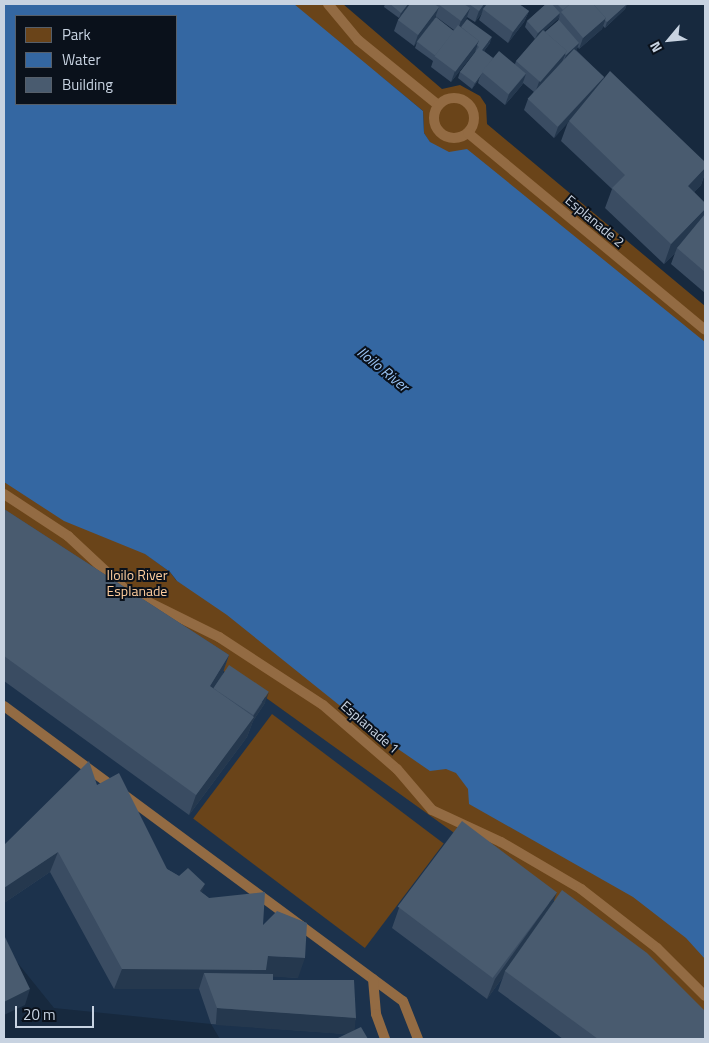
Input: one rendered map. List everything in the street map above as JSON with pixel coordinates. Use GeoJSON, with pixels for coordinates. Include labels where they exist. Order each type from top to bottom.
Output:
{"type":"FeatureCollection","features":[{"type":"Feature","properties":{"kind":"street"},"geometry":{"type":"LineString","coordinates":[[328,4],[358,40],[438,105]]}},
{"type":"Feature","properties":{"kind":"street"},"geometry":{"type":"LineString","coordinates":[[451,98],[469,105],[474,116],[468,133],[455,138],[442,134],[434,122],[438,105],[451,98]]}},
{"type":"Feature","properties":{"kind":"street","name":"Esplanade 2"},"geometry":{"type":"LineString","coordinates":[[468,133],[705,330]]}},
{"type":"Feature","properties":{"kind":"street","name":"Esplanade 1"},"geometry":{"type":"LineString","coordinates":[[4,494],[68,536],[128,592],[219,636],[323,705],[379,752],[432,810],[501,842],[588,894],[657,948],[705,996]]}},
{"type":"Feature","properties":{"kind":"street"},"geometry":{"type":"LineString","coordinates":[[4,706],[403,1001],[418,1039]]}},
{"type":"Feature","properties":{"kind":"street"},"geometry":{"type":"LineString","coordinates":[[373,980],[376,1014],[386,1039]]}},
{"type":"Feature","properties":{"kind":"shaded area"},"geometry":{"type":"Polygon","coordinates":[[[4,526],[81,582],[262,695],[569,910],[705,1039],[220,1039],[211,1024],[54,1008],[4,946],[4,526]]]}},
{"type":"Feature","properties":{"kind":"green space"},"geometry":{"type":"Polygon","coordinates":[[[294,4],[343,4],[442,89],[460,85],[480,96],[486,105],[487,124],[705,306],[705,368],[457,186],[424,133],[423,111],[378,74],[358,90],[294,4]]]}},
{"type":"Feature","properties":{"kind":"green space","name":"Iloilo River Esplanade"},"geometry":{"type":"Polygon","coordinates":[[[4,449],[170,572],[176,580],[705,913],[705,1026],[569,910],[517,878],[262,695],[81,582],[4,526],[4,449]]]}},
{"type":"Feature","properties":{"kind":"green space"},"geometry":{"type":"Polygon","coordinates":[[[272,714],[444,843],[365,948],[193,819],[272,714]]]}},
{"type":"Feature","properties":{"kind":"water","name":"Iloilo River"},"geometry":{"type":"Polygon","coordinates":[[[4,4],[294,4],[423,111],[424,133],[430,142],[449,152],[467,149],[705,342],[705,959],[686,938],[633,897],[469,804],[468,789],[456,773],[446,769],[430,771],[369,729],[227,615],[177,581],[170,572],[145,554],[64,521],[4,482],[4,4]]]}},
{"type":"Feature","properties":{"kind":"building"},"geometry":{"type":"Polygon","coordinates":[[[390,4],[408,4],[401,13],[390,4]]]}},
{"type":"Feature","properties":{"kind":"building"},"geometry":{"type":"Polygon","coordinates":[[[410,4],[434,4],[439,7],[418,35],[398,20],[410,4]]]}},
{"type":"Feature","properties":{"kind":"building"},"geometry":{"type":"Polygon","coordinates":[[[438,4],[464,4],[470,8],[461,21],[438,4]]]}},
{"type":"Feature","properties":{"kind":"building"},"geometry":{"type":"Polygon","coordinates":[[[469,4],[484,4],[479,11],[469,4]]]}},
{"type":"Feature","properties":{"kind":"building"},"geometry":{"type":"Polygon","coordinates":[[[487,4],[519,4],[529,11],[513,32],[483,9],[487,4]]]}},
{"type":"Feature","properties":{"kind":"building"},"geometry":{"type":"Polygon","coordinates":[[[546,4],[552,4],[560,13],[538,33],[527,21],[546,4]]]}},
{"type":"Feature","properties":{"kind":"building"},"geometry":{"type":"Polygon","coordinates":[[[557,4],[570,4],[563,10],[557,4]]]}},
{"type":"Feature","properties":{"kind":"building"},"geometry":{"type":"Polygon","coordinates":[[[570,4],[593,4],[606,18],[583,38],[561,12],[570,4]]]}},
{"type":"Feature","properties":{"kind":"building"},"geometry":{"type":"Polygon","coordinates":[[[593,4],[627,4],[607,22],[606,18],[593,4]]]}},
{"type":"Feature","properties":{"kind":"building"},"geometry":{"type":"Polygon","coordinates":[[[436,17],[454,31],[435,56],[417,41],[436,17]]]}},
{"type":"Feature","properties":{"kind":"building"},"geometry":{"type":"Polygon","coordinates":[[[467,19],[492,37],[482,50],[493,58],[475,83],[460,72],[479,47],[477,45],[479,41],[461,27],[467,19]]]}},
{"type":"Feature","properties":{"kind":"building"},"geometry":{"type":"Polygon","coordinates":[[[559,20],[579,43],[566,55],[567,51],[545,32],[559,20]]]}},
{"type":"Feature","properties":{"kind":"building"},"geometry":{"type":"Polygon","coordinates":[[[458,25],[479,41],[455,72],[435,56],[458,25]]]}},
{"type":"Feature","properties":{"kind":"building"},"geometry":{"type":"Polygon","coordinates":[[[543,30],[567,51],[540,82],[516,61],[543,30]]]}},
{"type":"Feature","properties":{"kind":"building"},"geometry":{"type":"Polygon","coordinates":[[[574,49],[604,77],[558,127],[528,99],[574,49]]]}},
{"type":"Feature","properties":{"kind":"building"},"geometry":{"type":"Polygon","coordinates":[[[499,51],[526,73],[508,94],[482,72],[499,51]]]}},
{"type":"Feature","properties":{"kind":"building"},"geometry":{"type":"Polygon","coordinates":[[[610,71],[705,162],[705,168],[688,186],[705,203],[705,209],[671,244],[612,188],[625,175],[569,121],[610,71]]]}},
{"type":"Feature","properties":{"kind":"building"},"geometry":{"type":"Polygon","coordinates":[[[705,214],[705,272],[677,248],[705,214]]]}},
{"type":"Feature","properties":{"kind":"building"},"geometry":{"type":"Polygon","coordinates":[[[4,509],[229,655],[210,686],[254,717],[196,795],[4,656],[4,509]]]}},
{"type":"Feature","properties":{"kind":"building"},"geometry":{"type":"Polygon","coordinates":[[[229,665],[269,692],[253,715],[213,688],[229,665]]]}},
{"type":"Feature","properties":{"kind":"building"},"geometry":{"type":"Polygon","coordinates":[[[89,761],[97,785],[119,773],[167,869],[179,876],[188,868],[205,884],[200,891],[209,898],[265,892],[263,925],[277,911],[307,923],[305,958],[268,956],[266,970],[122,969],[58,852],[4,888],[4,845],[89,761]]]}},
{"type":"Feature","properties":{"kind":"building"},"geometry":{"type":"Polygon","coordinates":[[[462,821],[557,893],[493,978],[398,906],[462,821]]]}},
{"type":"Feature","properties":{"kind":"building"},"geometry":{"type":"Polygon","coordinates":[[[562,890],[647,953],[705,1011],[705,1039],[598,1039],[505,971],[562,890]]]}},
{"type":"Feature","properties":{"kind":"building"},"geometry":{"type":"Polygon","coordinates":[[[4,935],[30,989],[4,1002],[4,935]]]}},
{"type":"Feature","properties":{"kind":"building"},"geometry":{"type":"Polygon","coordinates":[[[204,973],[273,974],[273,980],[354,980],[356,1018],[217,1008],[204,973]]]}},
{"type":"Feature","properties":{"kind":"building"},"geometry":{"type":"Polygon","coordinates":[[[361,1027],[368,1039],[338,1039],[338,1038],[361,1027]]]}}]}
